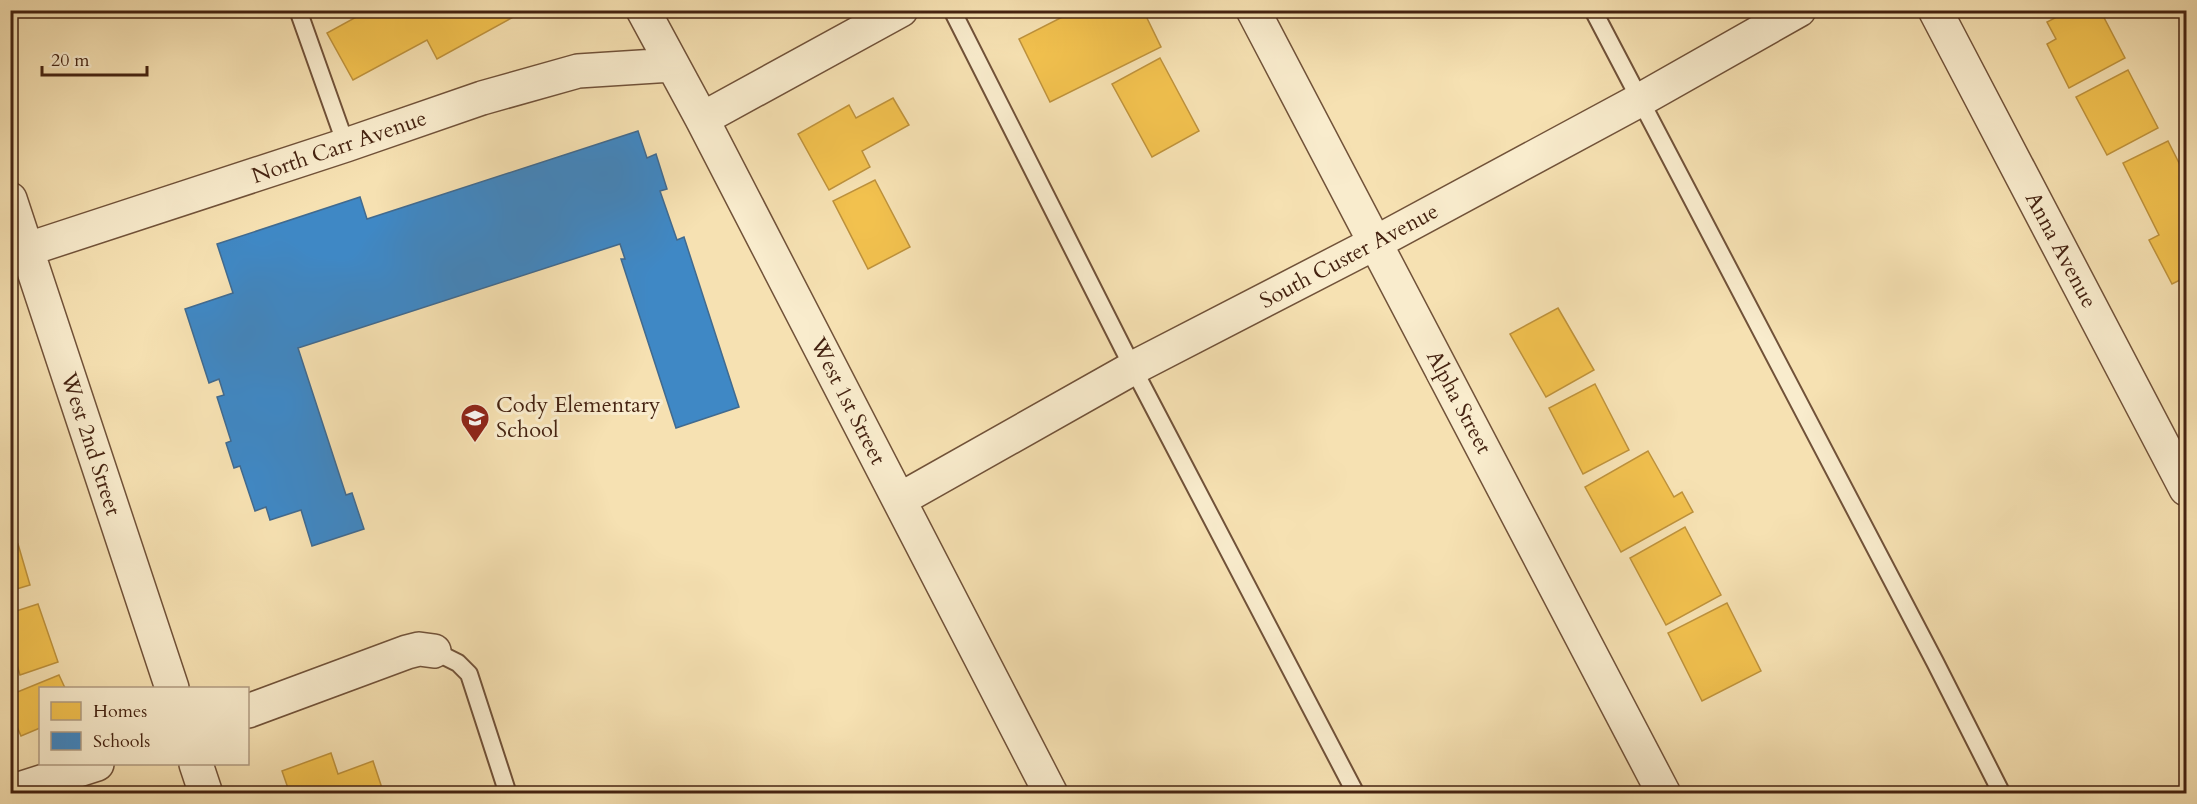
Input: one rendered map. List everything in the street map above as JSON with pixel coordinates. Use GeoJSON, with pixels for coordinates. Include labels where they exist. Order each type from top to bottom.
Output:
{"type":"FeatureCollection","features":[{"type":"Feature","properties":{"kind":"street","name":"West 1st Street"},"geometry":{"type":"LineString","coordinates":[[643,10],[702,119],[1051,794]]}},
{"type":"Feature","properties":{"kind":"street"},"geometry":{"type":"LineString","coordinates":[[702,119],[901,10]]}},
{"type":"Feature","properties":{"kind":"street","name":"Alpha Street"},"geometry":{"type":"LineString","coordinates":[[1253,10],[1664,794]]}},
{"type":"Feature","properties":{"kind":"street","name":"South Custer Avenue"},"geometry":{"type":"LineString","coordinates":[[899,500],[1133,368],[1375,243],[1640,100],[1799,10]]}},
{"type":"Feature","properties":{"kind":"street","name":"Anna Avenue"},"geometry":{"type":"LineString","coordinates":[[1935,10],[2187,489]]}},
{"type":"Feature","properties":{"kind":"street","name":"North Carr Avenue"},"geometry":{"type":"LineString","coordinates":[[19,252],[482,98],[578,72],[672,65]]}},
{"type":"Feature","properties":{"kind":"street","name":"West 2nd Street"},"geometry":{"type":"LineString","coordinates":[[10,199],[19,252],[172,687]]}},
{"type":"Feature","properties":{"kind":"street"},"geometry":{"type":"LineString","coordinates":[[249,711],[407,652],[419,649],[434,651]]}},
{"type":"Feature","properties":{"kind":"street"},"geometry":{"type":"LineString","coordinates":[[10,792],[94,765]]}},
{"type":"Feature","properties":{"kind":"street"},"geometry":{"type":"LineString","coordinates":[[196,765],[206,794]]}},
{"type":"Feature","properties":{"kind":"lane"},"geometry":{"type":"LineString","coordinates":[[298,10],[346,145]]}},
{"type":"Feature","properties":{"kind":"lane"},"geometry":{"type":"LineString","coordinates":[[952,10],[1133,368],[1356,794]]}},
{"type":"Feature","properties":{"kind":"lane"},"geometry":{"type":"LineString","coordinates":[[1593,10],[2002,794]]}},
{"type":"Feature","properties":{"kind":"lane"},"geometry":{"type":"LineString","coordinates":[[434,651],[458,663],[469,674],[508,794]]}},
{"type":"Feature","properties":{"kind":"building: Homes"},"geometry":{"type":"Polygon","coordinates":[[[369,10],[526,10],[437,59],[427,40],[353,80],[327,33],[369,10]]]}},
{"type":"Feature","properties":{"kind":"building: Homes"},"geometry":{"type":"Polygon","coordinates":[[[1076,10],[1143,10],[1161,47],[1050,102],[1019,39],[1076,10]]]}},
{"type":"Feature","properties":{"kind":"building: Homes"},"geometry":{"type":"Polygon","coordinates":[[[2070,10],[2100,10],[2125,58],[2069,88],[2047,44],[2056,39],[2047,22],[2070,10]]]}},
{"type":"Feature","properties":{"kind":"building: Homes"},"geometry":{"type":"Polygon","coordinates":[[[1160,58],[1199,131],[1152,157],[1112,84],[1160,58]]]}},
{"type":"Feature","properties":{"kind":"building: Homes"},"geometry":{"type":"Polygon","coordinates":[[[2128,70],[2158,128],[2107,155],[2076,97],[2128,70]]]}},
{"type":"Feature","properties":{"kind":"building: Homes"},"geometry":{"type":"Polygon","coordinates":[[[893,98],[909,125],[862,151],[870,167],[829,190],[798,134],[849,105],[856,118],[893,98]]]}},
{"type":"Feature","properties":{"kind":"building: Homes"},"geometry":{"type":"Polygon","coordinates":[[[2168,141],[2186,177],[2186,277],[2172,284],[2149,240],[2159,235],[2123,163],[2168,141]]]}},
{"type":"Feature","properties":{"kind":"building: Homes"},"geometry":{"type":"Polygon","coordinates":[[[875,180],[910,247],[868,269],[833,201],[875,180]]]}},
{"type":"Feature","properties":{"kind":"building: Homes"},"geometry":{"type":"Polygon","coordinates":[[[1558,308],[1594,370],[1546,397],[1510,334],[1558,308]]]}},
{"type":"Feature","properties":{"kind":"building: Homes"},"geometry":{"type":"Polygon","coordinates":[[[1595,384],[1629,450],[1583,474],[1549,408],[1595,384]]]}},
{"type":"Feature","properties":{"kind":"building: Homes"},"geometry":{"type":"Polygon","coordinates":[[[1648,451],[1674,497],[1682,492],[1693,512],[1621,552],[1585,487],[1648,451]]]}},
{"type":"Feature","properties":{"kind":"building: Homes"},"geometry":{"type":"Polygon","coordinates":[[[1685,527],[1721,595],[1666,625],[1630,558],[1685,527]]]}},
{"type":"Feature","properties":{"kind":"building: Homes"},"geometry":{"type":"Polygon","coordinates":[[[18,544],[30,585],[10,591],[10,546],[18,544]]]}},
{"type":"Feature","properties":{"kind":"building: Homes"},"geometry":{"type":"Polygon","coordinates":[[[1727,603],[1761,671],[1702,701],[1668,633],[1727,603]]]}},
{"type":"Feature","properties":{"kind":"building: Homes"},"geometry":{"type":"Polygon","coordinates":[[[38,604],[58,662],[20,675],[17,665],[10,667],[10,613],[38,604]]]}},
{"type":"Feature","properties":{"kind":"building: Homes"},"geometry":{"type":"Polygon","coordinates":[[[59,675],[65,687],[39,687],[39,728],[21,736],[10,710],[10,695],[59,675]]]}},
{"type":"Feature","properties":{"kind":"building: Homes"},"geometry":{"type":"Polygon","coordinates":[[[331,753],[338,774],[373,761],[383,791],[376,794],[290,794],[282,771],[331,753]]]}},
{"type":"Feature","properties":{"kind":"building: Schools"},"geometry":{"type":"Polygon","coordinates":[[[638,131],[647,158],[656,154],[667,189],[660,191],[677,240],[684,237],[739,407],[676,428],[621,259],[625,259],[620,244],[298,348],[346,495],[352,493],[364,529],[312,546],[301,510],[270,520],[266,507],[255,511],[240,466],[234,468],[226,443],[231,441],[217,397],[224,395],[219,379],[209,383],[185,309],[233,293],[217,244],[360,197],[367,219],[638,131]]]}},
{"type":"Feature","properties":{"kind":"place","name":"Cody Elementary School"},"geometry":{"type":"Point","coordinates":[475,444]}}]}
